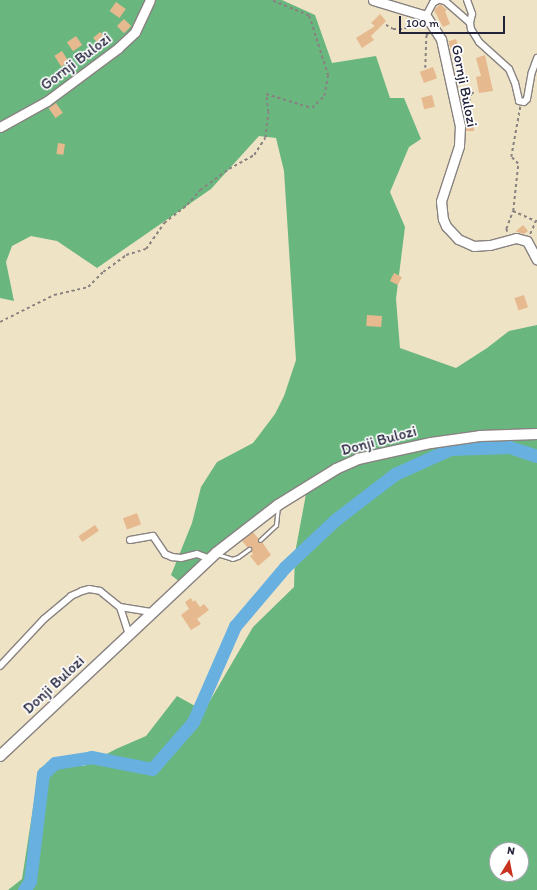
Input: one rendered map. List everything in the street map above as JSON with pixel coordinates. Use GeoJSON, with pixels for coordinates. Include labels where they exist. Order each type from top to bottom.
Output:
{"type":"FeatureCollection","features":[{"type":"Feature","properties":{"kind":"main road","name":"Donji Bulozi"},"geometry":{"type":"LineString","coordinates":[[0,756],[213,556],[278,505],[336,469],[358,459],[432,442],[480,436],[537,434]]}},
{"type":"Feature","properties":{"kind":"street","name":"Gornji Bulozi"},"geometry":{"type":"LineString","coordinates":[[0,127],[47,101],[118,48],[134,32],[150,0]]}},
{"type":"Feature","properties":{"kind":"street"},"geometry":{"type":"LineString","coordinates":[[373,0],[422,15],[433,3],[440,0],[445,1],[470,22]]}},
{"type":"Feature","properties":{"kind":"street"},"geometry":{"type":"LineString","coordinates":[[467,0],[472,14],[470,22],[471,30],[479,42],[509,69],[515,82],[517,99],[521,102],[527,99],[532,72],[537,58]]}},
{"type":"Feature","properties":{"kind":"street","name":"Gornji Bulozi"},"geometry":{"type":"LineString","coordinates":[[422,15],[433,26],[441,40],[460,126],[459,146],[441,201],[443,219],[450,232],[466,244],[484,246],[516,238],[527,241]]}},
{"type":"Feature","properties":{"kind":"street"},"geometry":{"type":"LineString","coordinates":[[527,241],[537,260]]}},
{"type":"Feature","properties":{"kind":"street"},"geometry":{"type":"LineString","coordinates":[[130,540],[153,536],[165,554],[172,557],[181,558],[197,554],[213,556]]}},
{"type":"Feature","properties":{"kind":"street"},"geometry":{"type":"LineString","coordinates":[[0,666],[44,619],[71,596],[82,591],[95,589],[106,594],[120,607],[129,635]]}},
{"type":"Feature","properties":{"kind":"street"},"geometry":{"type":"LineString","coordinates":[[120,607],[153,612]]}},
{"type":"Feature","properties":{"kind":"lane"},"geometry":{"type":"LineString","coordinates":[[260,540],[276,525],[278,505]]}},
{"type":"Feature","properties":{"kind":"lane"},"geometry":{"type":"LineString","coordinates":[[213,556],[232,559],[238,557],[249,549]]}},
{"type":"Feature","properties":{"kind":"path"},"geometry":{"type":"LineString","coordinates":[[0,322],[54,295],[88,287],[103,272],[126,255],[146,249],[164,222],[187,205],[200,190],[229,169],[254,155],[266,138],[268,112],[266,94],[312,108],[324,96],[328,76],[309,16],[270,0]]}},
{"type":"Feature","properties":{"kind":"path"},"geometry":{"type":"LineString","coordinates":[[386,25],[393,29],[404,29],[422,15]]}},
{"type":"Feature","properties":{"kind":"path"},"geometry":{"type":"LineString","coordinates":[[425,68],[426,36],[433,26]]}},
{"type":"Feature","properties":{"kind":"path"},"geometry":{"type":"LineString","coordinates":[[465,114],[471,94],[476,91]]}},
{"type":"Feature","properties":{"kind":"path"},"geometry":{"type":"LineString","coordinates":[[510,240],[506,229],[513,211],[518,164],[511,157],[521,102]]}},
{"type":"Feature","properties":{"kind":"path"},"geometry":{"type":"LineString","coordinates":[[513,211],[535,222]]}},
{"type":"Feature","properties":{"kind":"path"},"geometry":{"type":"LineString","coordinates":[[527,241],[537,218]]}},
{"type":"Feature","properties":{"kind":"green space"},"geometry":{"type":"Polygon","coordinates":[[[0,0],[282,0],[315,15],[332,63],[376,56],[390,98],[404,98],[421,139],[409,147],[390,192],[405,227],[396,299],[400,348],[456,368],[487,348],[509,331],[537,325],[537,890],[8,890],[22,879],[39,769],[48,763],[84,766],[116,749],[146,736],[177,696],[204,711],[253,627],[294,587],[295,553],[306,494],[305,491],[269,513],[185,586],[171,575],[192,523],[201,487],[217,462],[253,443],[275,414],[284,396],[296,360],[284,171],[276,138],[259,136],[211,189],[97,268],[57,241],[31,236],[12,246],[6,262],[14,301],[0,298],[0,0]]]}},
{"type":"Feature","properties":{"kind":"building"},"geometry":{"type":"Polygon","coordinates":[[[116,2],[126,9],[120,18],[110,11],[116,2]]]}},
{"type":"Feature","properties":{"kind":"building"},"geometry":{"type":"Polygon","coordinates":[[[440,4],[447,10],[445,11],[450,24],[443,27],[434,10],[440,4]]]}},
{"type":"Feature","properties":{"kind":"building"},"geometry":{"type":"Polygon","coordinates":[[[380,14],[386,21],[371,36],[374,40],[362,48],[356,38],[375,26],[371,23],[380,14]]]}},
{"type":"Feature","properties":{"kind":"building"},"geometry":{"type":"Polygon","coordinates":[[[124,19],[131,26],[124,33],[117,26],[124,19]]]}},
{"type":"Feature","properties":{"kind":"building"},"geometry":{"type":"Polygon","coordinates":[[[100,32],[106,38],[100,45],[93,38],[100,32]]]}},
{"type":"Feature","properties":{"kind":"building"},"geometry":{"type":"Polygon","coordinates":[[[76,36],[82,45],[73,51],[67,42],[76,36]]]}},
{"type":"Feature","properties":{"kind":"building"},"geometry":{"type":"Polygon","coordinates":[[[456,39],[459,49],[451,51],[448,41],[456,39]]]}},
{"type":"Feature","properties":{"kind":"building"},"geometry":{"type":"Polygon","coordinates":[[[62,51],[69,62],[61,67],[54,56],[62,51]]]}},
{"type":"Feature","properties":{"kind":"building"},"geometry":{"type":"Polygon","coordinates":[[[485,55],[493,91],[479,93],[476,77],[481,76],[476,58],[485,55]]]}},
{"type":"Feature","properties":{"kind":"building"},"geometry":{"type":"Polygon","coordinates":[[[433,67],[437,78],[424,83],[420,72],[433,67]]]}},
{"type":"Feature","properties":{"kind":"building"},"geometry":{"type":"Polygon","coordinates":[[[432,95],[435,107],[424,109],[421,98],[432,95]]]}},
{"type":"Feature","properties":{"kind":"building"},"geometry":{"type":"Polygon","coordinates":[[[56,103],[63,113],[56,118],[49,108],[56,103]]]}},
{"type":"Feature","properties":{"kind":"building"},"geometry":{"type":"Polygon","coordinates":[[[466,120],[474,120],[474,131],[466,131],[466,120]]]}},
{"type":"Feature","properties":{"kind":"building"},"geometry":{"type":"Polygon","coordinates":[[[58,143],[65,144],[63,155],[56,154],[58,143]]]}},
{"type":"Feature","properties":{"kind":"building"},"geometry":{"type":"Polygon","coordinates":[[[523,225],[528,231],[524,234],[516,231],[523,225]]]}},
{"type":"Feature","properties":{"kind":"building"},"geometry":{"type":"Polygon","coordinates":[[[394,273],[402,277],[398,285],[390,281],[394,273]]]}},
{"type":"Feature","properties":{"kind":"building"},"geometry":{"type":"Polygon","coordinates":[[[524,295],[528,307],[519,310],[514,298],[524,295]]]}},
{"type":"Feature","properties":{"kind":"building"},"geometry":{"type":"Polygon","coordinates":[[[367,315],[382,316],[381,327],[366,326],[367,315]]]}},
{"type":"Feature","properties":{"kind":"building"},"geometry":{"type":"Polygon","coordinates":[[[137,513],[141,524],[127,529],[123,518],[137,513]]]}},
{"type":"Feature","properties":{"kind":"building"},"geometry":{"type":"Polygon","coordinates":[[[95,525],[99,531],[82,542],[78,536],[95,525]]]}},
{"type":"Feature","properties":{"kind":"building"},"geometry":{"type":"Polygon","coordinates":[[[253,532],[258,538],[258,542],[262,542],[271,555],[258,566],[250,556],[253,554],[251,551],[252,548],[247,547],[242,541],[253,532]]]}},
{"type":"Feature","properties":{"kind":"building"},"geometry":{"type":"Polygon","coordinates":[[[191,598],[193,602],[195,600],[200,607],[204,604],[209,610],[197,619],[201,624],[191,630],[181,615],[189,609],[185,602],[191,598]]]}},
{"type":"Feature","properties":{"kind":"waterway"},"geometry":{"type":"LineString","coordinates":[[24,890],[30,881],[43,774],[55,763],[91,757],[152,769],[193,722],[235,626],[285,567],[335,520],[395,474],[450,449],[509,447],[537,456]]}}]}
